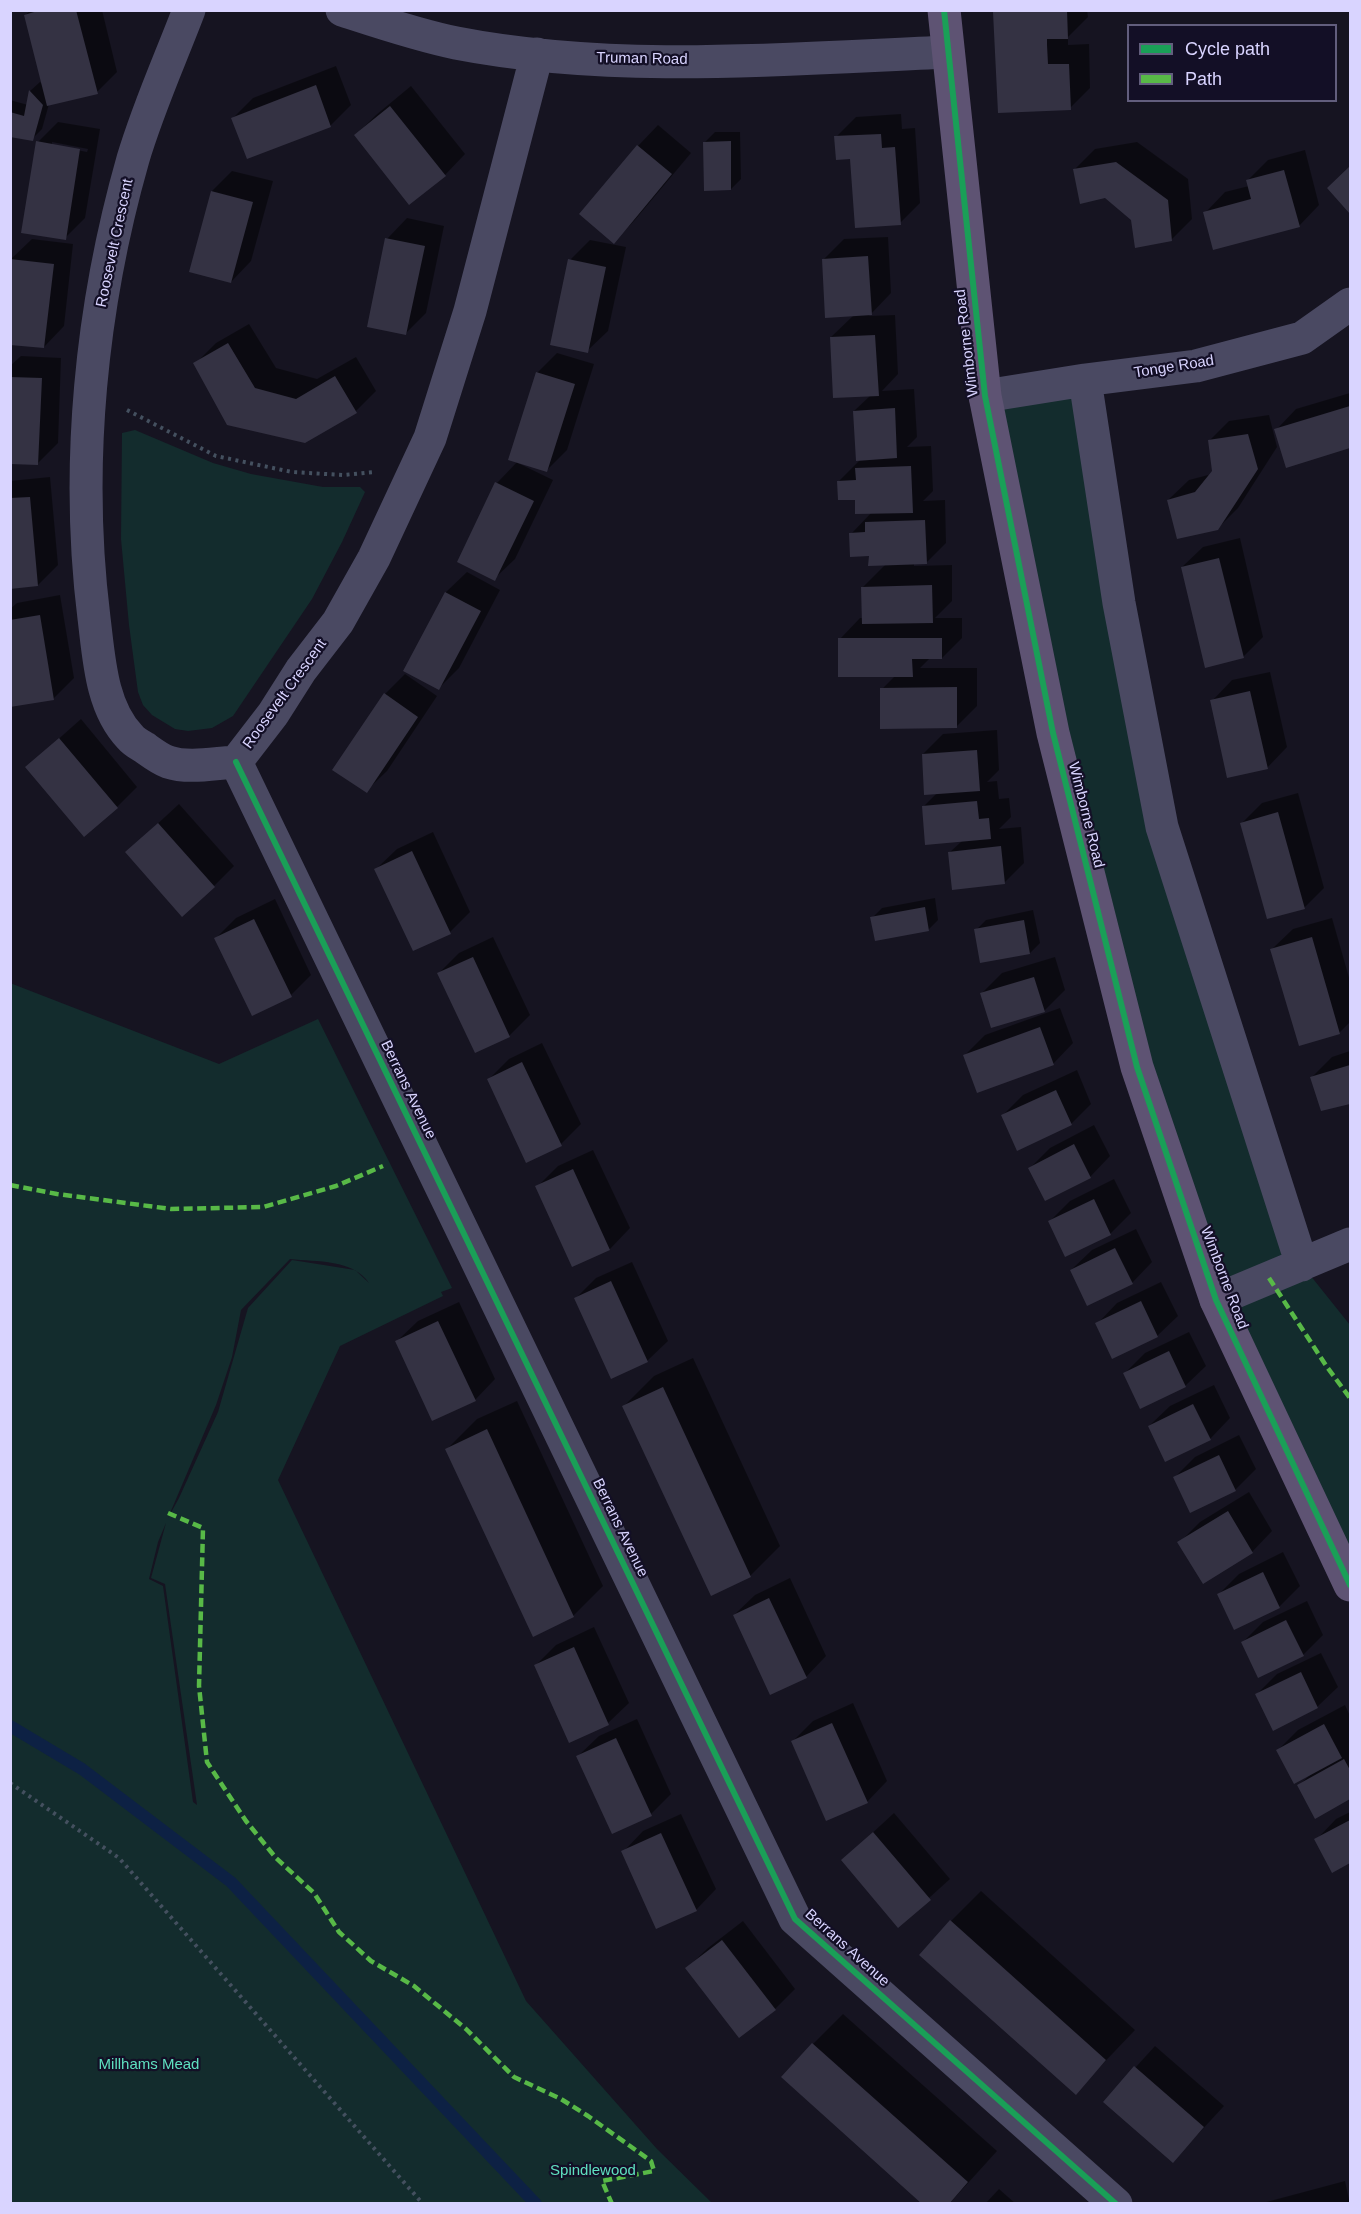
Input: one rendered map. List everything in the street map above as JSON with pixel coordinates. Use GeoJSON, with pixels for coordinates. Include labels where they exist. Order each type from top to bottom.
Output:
{"type":"FeatureCollection","features":[{"type":"Feature","properties":{"kind":"main road","name":"Wimborne Road"},"geometry":{"type":"LineString","coordinates":[[944,10],[985,396],[1053,733],[1134,1055],[1216,1299],[1350,1586]]}},
{"type":"Feature","properties":{"kind":"street","name":"Roosevelt Crescent"},"geometry":{"type":"LineString","coordinates":[[189,10],[152,104],[126,188],[106,275],[88,408],[87,502],[90,587],[105,690],[118,723],[132,739],[168,762],[192,765],[236,762],[338,622],[374,558],[430,438],[470,311],[537,54]]}},
{"type":"Feature","properties":{"kind":"street","name":"Truman Road"},"geometry":{"type":"LineString","coordinates":[[342,10],[457,43],[537,54],[631,61],[768,59],[948,52]]}},
{"type":"Feature","properties":{"kind":"street","name":"Tonge Road"},"geometry":{"type":"LineString","coordinates":[[985,396],[1196,366],[1302,338],[1350,303]]}},
{"type":"Feature","properties":{"kind":"street"},"geometry":{"type":"LineString","coordinates":[[1085,380],[1119,603],[1162,827],[1302,1265]]}},
{"type":"Feature","properties":{"kind":"street","name":"Berrans Avenue"},"geometry":{"type":"LineString","coordinates":[[236,762],[795,1919],[1116,2204]]}},
{"type":"Feature","properties":{"kind":"street"},"geometry":{"type":"LineString","coordinates":[[1216,1299],[1350,1244]]}},
{"type":"Feature","properties":{"kind":"path"},"geometry":{"type":"LineString","coordinates":[[91,390],[154,426],[216,456],[292,472],[343,475],[416,468]]}},
{"type":"Feature","properties":{"kind":"path"},"geometry":{"type":"LineString","coordinates":[[10,1783],[119,1858],[423,2204]]}},
{"type":"Feature","properties":{"kind":"green space"},"geometry":{"type":"Polygon","coordinates":[[[1085,380],[1162,827],[1302,1265],[1350,1325],[1350,1585],[1137,1067],[985,396],[1085,380]]]}},
{"type":"Feature","properties":{"kind":"green space"},"geometry":{"type":"Polygon","coordinates":[[[135,430],[213,463],[251,474],[323,487],[360,487],[365,492],[312,599],[233,716],[212,728],[188,731],[175,729],[152,715],[143,705],[138,692],[121,539],[122,433],[135,430]]]}},
{"type":"Feature","properties":{"kind":"green space"},"geometry":{"type":"Polygon","coordinates":[[[10,983],[219,1064],[318,1019],[452,1288],[441,1292],[443,1296],[340,1346],[278,1480],[526,2001],[657,2149],[712,2203],[11,2203],[10,983]],[[290,1259],[241,1310],[232,1357],[216,1405],[168,1518],[218,1412],[248,1308],[292,1260],[354,1270],[334,1263],[290,1259]],[[166,1523],[158,1542],[149,1579],[163,1586],[193,1802],[197,1805],[165,1584],[151,1578],[166,1523]]]}},
{"type":"Feature","properties":{"kind":"building"},"geometry":{"type":"Polygon","coordinates":[[[41,10],[76,10],[98,94],[47,106],[24,15],[41,10]]]}},
{"type":"Feature","properties":{"kind":"building"},"geometry":{"type":"Polygon","coordinates":[[[1067,10],[1068,39],[1047,39],[1047,45],[1048,64],[1069,64],[1071,110],[998,113],[993,12],[1067,10]]]}},
{"type":"Feature","properties":{"kind":"building"},"geometry":{"type":"Polygon","coordinates":[[[316,85],[331,127],[247,159],[231,118],[316,85]]]}},
{"type":"Feature","properties":{"kind":"building"},"geometry":{"type":"Polygon","coordinates":[[[29,90],[43,105],[33,141],[10,137],[10,112],[24,116],[29,90]]]}},
{"type":"Feature","properties":{"kind":"building"},"geometry":{"type":"Polygon","coordinates":[[[390,106],[446,176],[409,205],[354,135],[390,106]]]}},
{"type":"Feature","properties":{"kind":"building"},"geometry":{"type":"Polygon","coordinates":[[[881,134],[882,148],[895,147],[901,225],[855,228],[850,159],[836,160],[834,136],[881,134]]]}},
{"type":"Feature","properties":{"kind":"building"},"geometry":{"type":"Polygon","coordinates":[[[36,141],[80,149],[66,240],[21,233],[36,141]]]}},
{"type":"Feature","properties":{"kind":"building"},"geometry":{"type":"Polygon","coordinates":[[[731,141],[731,190],[704,191],[703,142],[731,141]]]}},
{"type":"Feature","properties":{"kind":"building"},"geometry":{"type":"Polygon","coordinates":[[[637,145],[672,174],[614,244],[579,214],[637,145]]]}},
{"type":"Feature","properties":{"kind":"building"},"geometry":{"type":"Polygon","coordinates":[[[1116,162],[1168,200],[1172,241],[1135,248],[1131,220],[1105,198],[1080,204],[1073,169],[1116,162]]]}},
{"type":"Feature","properties":{"kind":"building"},"geometry":{"type":"Polygon","coordinates":[[[1350,166],[1350,214],[1327,188],[1350,166]]]}},
{"type":"Feature","properties":{"kind":"building"},"geometry":{"type":"Polygon","coordinates":[[[1284,170],[1300,227],[1213,250],[1203,212],[1251,199],[1246,180],[1284,170]]]}},
{"type":"Feature","properties":{"kind":"building"},"geometry":{"type":"Polygon","coordinates":[[[211,191],[253,202],[231,283],[189,272],[211,191]]]}},
{"type":"Feature","properties":{"kind":"building"},"geometry":{"type":"Polygon","coordinates":[[[385,238],[425,246],[406,335],[367,327],[385,238]]]}},
{"type":"Feature","properties":{"kind":"building"},"geometry":{"type":"Polygon","coordinates":[[[868,256],[872,315],[825,318],[822,259],[868,256]]]}},
{"type":"Feature","properties":{"kind":"building"},"geometry":{"type":"Polygon","coordinates":[[[10,259],[54,264],[44,348],[10,345],[10,259]]]}},
{"type":"Feature","properties":{"kind":"building"},"geometry":{"type":"Polygon","coordinates":[[[568,259],[606,267],[588,353],[550,345],[568,259]]]}},
{"type":"Feature","properties":{"kind":"building"},"geometry":{"type":"Polygon","coordinates":[[[875,335],[879,396],[833,398],[830,337],[875,335]]]}},
{"type":"Feature","properties":{"kind":"building"},"geometry":{"type":"Polygon","coordinates":[[[228,343],[255,388],[296,399],[335,376],[357,413],[305,443],[227,425],[193,363],[228,343]]]}},
{"type":"Feature","properties":{"kind":"building"},"geometry":{"type":"Polygon","coordinates":[[[536,372],[575,384],[547,472],[508,460],[536,372]]]}},
{"type":"Feature","properties":{"kind":"building"},"geometry":{"type":"Polygon","coordinates":[[[10,377],[42,378],[38,465],[10,464],[10,377]]]}},
{"type":"Feature","properties":{"kind":"building"},"geometry":{"type":"Polygon","coordinates":[[[1350,406],[1350,448],[1286,468],[1274,429],[1350,406]]]}},
{"type":"Feature","properties":{"kind":"building"},"geometry":{"type":"Polygon","coordinates":[[[895,408],[897,458],[856,461],[853,411],[895,408]]]}},
{"type":"Feature","properties":{"kind":"building"},"geometry":{"type":"Polygon","coordinates":[[[1248,434],[1258,469],[1218,530],[1177,539],[1167,500],[1195,492],[1212,471],[1208,440],[1248,434]]]}},
{"type":"Feature","properties":{"kind":"building"},"geometry":{"type":"Polygon","coordinates":[[[911,466],[913,513],[855,514],[855,500],[838,500],[837,481],[856,480],[855,468],[911,466]]]}},
{"type":"Feature","properties":{"kind":"building"},"geometry":{"type":"Polygon","coordinates":[[[495,482],[534,501],[495,581],[457,562],[495,482]]]}},
{"type":"Feature","properties":{"kind":"building"},"geometry":{"type":"Polygon","coordinates":[[[30,497],[38,586],[10,589],[10,498],[30,497]]]}},
{"type":"Feature","properties":{"kind":"building"},"geometry":{"type":"Polygon","coordinates":[[[925,520],[927,564],[868,566],[869,556],[850,557],[849,533],[865,532],[865,522],[925,520]]]}},
{"type":"Feature","properties":{"kind":"building"},"geometry":{"type":"Polygon","coordinates":[[[1219,558],[1244,658],[1205,668],[1181,567],[1219,558]]]}},
{"type":"Feature","properties":{"kind":"building"},"geometry":{"type":"Polygon","coordinates":[[[932,585],[933,623],[862,624],[861,587],[932,585]]]}},
{"type":"Feature","properties":{"kind":"building"},"geometry":{"type":"Polygon","coordinates":[[[445,592],[481,611],[439,690],[403,671],[445,592]]]}},
{"type":"Feature","properties":{"kind":"building"},"geometry":{"type":"Polygon","coordinates":[[[40,615],[54,700],[10,707],[10,620],[40,615]]]}},
{"type":"Feature","properties":{"kind":"building"},"geometry":{"type":"Polygon","coordinates":[[[838,638],[942,638],[942,659],[912,659],[913,677],[838,677],[838,638]]]}},
{"type":"Feature","properties":{"kind":"building"},"geometry":{"type":"Polygon","coordinates":[[[957,687],[957,728],[880,729],[880,688],[957,687]]]}},
{"type":"Feature","properties":{"kind":"building"},"geometry":{"type":"Polygon","coordinates":[[[1250,691],[1268,769],[1227,778],[1210,700],[1250,691]]]}},
{"type":"Feature","properties":{"kind":"building"},"geometry":{"type":"Polygon","coordinates":[[[384,693],[418,717],[367,793],[332,770],[384,693]]]}},
{"type":"Feature","properties":{"kind":"building"},"geometry":{"type":"Polygon","coordinates":[[[59,738],[118,808],[84,837],[25,767],[59,738]]]}},
{"type":"Feature","properties":{"kind":"building"},"geometry":{"type":"Polygon","coordinates":[[[977,750],[980,791],[924,795],[922,754],[977,750]]]}},
{"type":"Feature","properties":{"kind":"building"},"geometry":{"type":"Polygon","coordinates":[[[977,801],[979,819],[989,818],[991,839],[925,845],[922,806],[977,801]]]}},
{"type":"Feature","properties":{"kind":"building"},"geometry":{"type":"Polygon","coordinates":[[[1278,812],[1305,909],[1267,919],[1240,823],[1278,812]]]}},
{"type":"Feature","properties":{"kind":"building"},"geometry":{"type":"Polygon","coordinates":[[[158,823],[215,887],[182,917],[125,852],[158,823]]]}},
{"type":"Feature","properties":{"kind":"building"},"geometry":{"type":"Polygon","coordinates":[[[1001,846],[1005,884],[952,890],[948,852],[1001,846]]]}},
{"type":"Feature","properties":{"kind":"building"},"geometry":{"type":"Polygon","coordinates":[[[412,851],[451,934],[413,951],[374,869],[412,851]]]}},
{"type":"Feature","properties":{"kind":"building"},"geometry":{"type":"Polygon","coordinates":[[[925,907],[929,931],[875,941],[870,917],[925,907]]]}},
{"type":"Feature","properties":{"kind":"building"},"geometry":{"type":"Polygon","coordinates":[[[254,919],[292,997],[252,1016],[214,938],[254,919]]]}},
{"type":"Feature","properties":{"kind":"building"},"geometry":{"type":"Polygon","coordinates":[[[1024,920],[1030,954],[980,963],[974,929],[1024,920]]]}},
{"type":"Feature","properties":{"kind":"building"},"geometry":{"type":"Polygon","coordinates":[[[1312,937],[1340,1034],[1299,1046],[1270,949],[1312,937]]]}},
{"type":"Feature","properties":{"kind":"building"},"geometry":{"type":"Polygon","coordinates":[[[473,957],[510,1037],[475,1053],[437,973],[473,957]]]}},
{"type":"Feature","properties":{"kind":"building"},"geometry":{"type":"Polygon","coordinates":[[[1034,977],[1045,1012],[991,1028],[980,993],[1034,977]]]}},
{"type":"Feature","properties":{"kind":"building"},"geometry":{"type":"Polygon","coordinates":[[[1040,1027],[1054,1065],[977,1093],[963,1055],[1040,1027]]]}},
{"type":"Feature","properties":{"kind":"building"},"geometry":{"type":"Polygon","coordinates":[[[522,1062],[562,1146],[526,1163],[487,1079],[522,1062]]]}},
{"type":"Feature","properties":{"kind":"building"},"geometry":{"type":"Polygon","coordinates":[[[1350,1065],[1350,1104],[1321,1111],[1310,1077],[1350,1065]]]}},
{"type":"Feature","properties":{"kind":"building"},"geometry":{"type":"Polygon","coordinates":[[[1056,1090],[1072,1125],[1017,1151],[1001,1115],[1056,1090]]]}},
{"type":"Feature","properties":{"kind":"building"},"geometry":{"type":"Polygon","coordinates":[[[1074,1144],[1091,1178],[1045,1201],[1028,1168],[1074,1144]]]}},
{"type":"Feature","properties":{"kind":"building"},"geometry":{"type":"Polygon","coordinates":[[[573,1169],[610,1250],[572,1267],[535,1186],[573,1169]]]}},
{"type":"Feature","properties":{"kind":"building"},"geometry":{"type":"Polygon","coordinates":[[[1094,1199],[1111,1235],[1065,1257],[1048,1221],[1094,1199]]]}},
{"type":"Feature","properties":{"kind":"building"},"geometry":{"type":"Polygon","coordinates":[[[1115,1248],[1133,1284],[1087,1306],[1070,1270],[1115,1248]]]}},
{"type":"Feature","properties":{"kind":"building"},"geometry":{"type":"Polygon","coordinates":[[[611,1281],[648,1362],[611,1379],[574,1298],[611,1281]]]}},
{"type":"Feature","properties":{"kind":"building"},"geometry":{"type":"Polygon","coordinates":[[[1141,1301],[1158,1337],[1112,1359],[1095,1323],[1141,1301]]]}},
{"type":"Feature","properties":{"kind":"building"},"geometry":{"type":"Polygon","coordinates":[[[438,1321],[476,1401],[432,1421],[395,1341],[438,1321]]]}},
{"type":"Feature","properties":{"kind":"building"},"geometry":{"type":"Polygon","coordinates":[[[1169,1351],[1186,1387],[1140,1409],[1123,1373],[1169,1351]]]}},
{"type":"Feature","properties":{"kind":"building"},"geometry":{"type":"Polygon","coordinates":[[[663,1387],[751,1577],[711,1596],[622,1406],[663,1387]]]}},
{"type":"Feature","properties":{"kind":"building"},"geometry":{"type":"Polygon","coordinates":[[[1193,1404],[1211,1440],[1165,1462],[1148,1426],[1193,1404]]]}},
{"type":"Feature","properties":{"kind":"building"},"geometry":{"type":"Polygon","coordinates":[[[487,1429],[574,1617],[533,1637],[445,1449],[487,1429]]]}},
{"type":"Feature","properties":{"kind":"building"},"geometry":{"type":"Polygon","coordinates":[[[1219,1455],[1236,1491],[1190,1513],[1173,1477],[1219,1455]]]}},
{"type":"Feature","properties":{"kind":"building"},"geometry":{"type":"Polygon","coordinates":[[[1228,1511],[1253,1553],[1203,1584],[1177,1542],[1228,1511]]]}},
{"type":"Feature","properties":{"kind":"building"},"geometry":{"type":"Polygon","coordinates":[[[1263,1572],[1280,1608],[1234,1630],[1217,1594],[1263,1572]]]}},
{"type":"Feature","properties":{"kind":"building"},"geometry":{"type":"Polygon","coordinates":[[[769,1598],[807,1678],[770,1695],[733,1615],[769,1598]]]}},
{"type":"Feature","properties":{"kind":"building"},"geometry":{"type":"Polygon","coordinates":[[[1286,1620],[1304,1656],[1258,1678],[1241,1642],[1286,1620]]]}},
{"type":"Feature","properties":{"kind":"building"},"geometry":{"type":"Polygon","coordinates":[[[574,1647],[609,1725],[569,1743],[534,1665],[574,1647]]]}},
{"type":"Feature","properties":{"kind":"building"},"geometry":{"type":"Polygon","coordinates":[[[1301,1672],[1318,1708],[1273,1731],[1255,1694],[1301,1672]]]}},
{"type":"Feature","properties":{"kind":"building"},"geometry":{"type":"Polygon","coordinates":[[[832,1723],[868,1803],[826,1821],[791,1741],[832,1723]]]}},
{"type":"Feature","properties":{"kind":"building"},"geometry":{"type":"Polygon","coordinates":[[[1324,1724],[1342,1758],[1294,1784],[1276,1750],[1324,1724]]]}},
{"type":"Feature","properties":{"kind":"building"},"geometry":{"type":"Polygon","coordinates":[[[616,1738],[652,1816],[612,1834],[576,1756],[616,1738]]]}},
{"type":"Feature","properties":{"kind":"building"},"geometry":{"type":"Polygon","coordinates":[[[1344,1759],[1350,1770],[1350,1799],[1315,1819],[1297,1785],[1344,1759]]]}},
{"type":"Feature","properties":{"kind":"building"},"geometry":{"type":"Polygon","coordinates":[[[1350,1820],[1350,1863],[1332,1873],[1314,1839],[1350,1820]]]}},
{"type":"Feature","properties":{"kind":"building"},"geometry":{"type":"Polygon","coordinates":[[[873,1832],[931,1900],[898,1928],[841,1860],[873,1832]]]}},
{"type":"Feature","properties":{"kind":"building"},"geometry":{"type":"Polygon","coordinates":[[[661,1833],[697,1911],[656,1929],[621,1851],[661,1833]]]}},
{"type":"Feature","properties":{"kind":"building"},"geometry":{"type":"Polygon","coordinates":[[[950,1920],[1106,2060],[1076,2095],[919,1955],[950,1920]]]}},
{"type":"Feature","properties":{"kind":"building"},"geometry":{"type":"Polygon","coordinates":[[[722,1940],[776,2010],[739,2038],[685,1968],[722,1940]]]}},
{"type":"Feature","properties":{"kind":"building"},"geometry":{"type":"Polygon","coordinates":[[[812,2043],[968,2182],[949,2204],[922,2204],[781,2077],[812,2043]]]}},
{"type":"Feature","properties":{"kind":"building"},"geometry":{"type":"Polygon","coordinates":[[[1134,2066],[1204,2127],[1173,2163],[1103,2102],[1134,2066]]]}},
{"type":"Feature","properties":{"kind":"waterway"},"geometry":{"type":"LineString","coordinates":[[10,1726],[82,1769],[231,1882],[536,2204]]}},
{"type":"Feature","properties":{"kind":"marked path"},"geometry":{"type":"LineString","coordinates":[[10,1185],[57,1194],[171,1209],[263,1207],[336,1186],[383,1166]]}},
{"type":"Feature","properties":{"kind":"marked path"},"geometry":{"type":"LineString","coordinates":[[1269,1278],[1350,1398]]}},
{"type":"Feature","properties":{"kind":"marked path"},"geometry":{"type":"LineString","coordinates":[[168,1513],[203,1528],[199,1686],[207,1762],[246,1821],[276,1858],[314,1893],[339,1932],[371,1961],[414,1986],[466,2029],[514,2077],[561,2099],[651,2161],[654,2171],[602,2181],[612,2204]]}},
{"type":"Feature","properties":{"kind":"cycle path"},"geometry":{"type":"LineString","coordinates":[[944,10],[985,396],[1053,733],[1137,1067],[1216,1300],[1350,1585]]}},
{"type":"Feature","properties":{"kind":"cycle path"},"geometry":{"type":"LineString","coordinates":[[236,762],[795,1919],[1116,2204]]}},
{"type":"Feature","properties":{"kind":"park label","name":"Millhams Mead"},"geometry":{"type":"Point","coordinates":[149,2065]}},
{"type":"Feature","properties":{"kind":"park label","name":"Spindlewood"},"geometry":{"type":"Point","coordinates":[593,2171]}}]}
